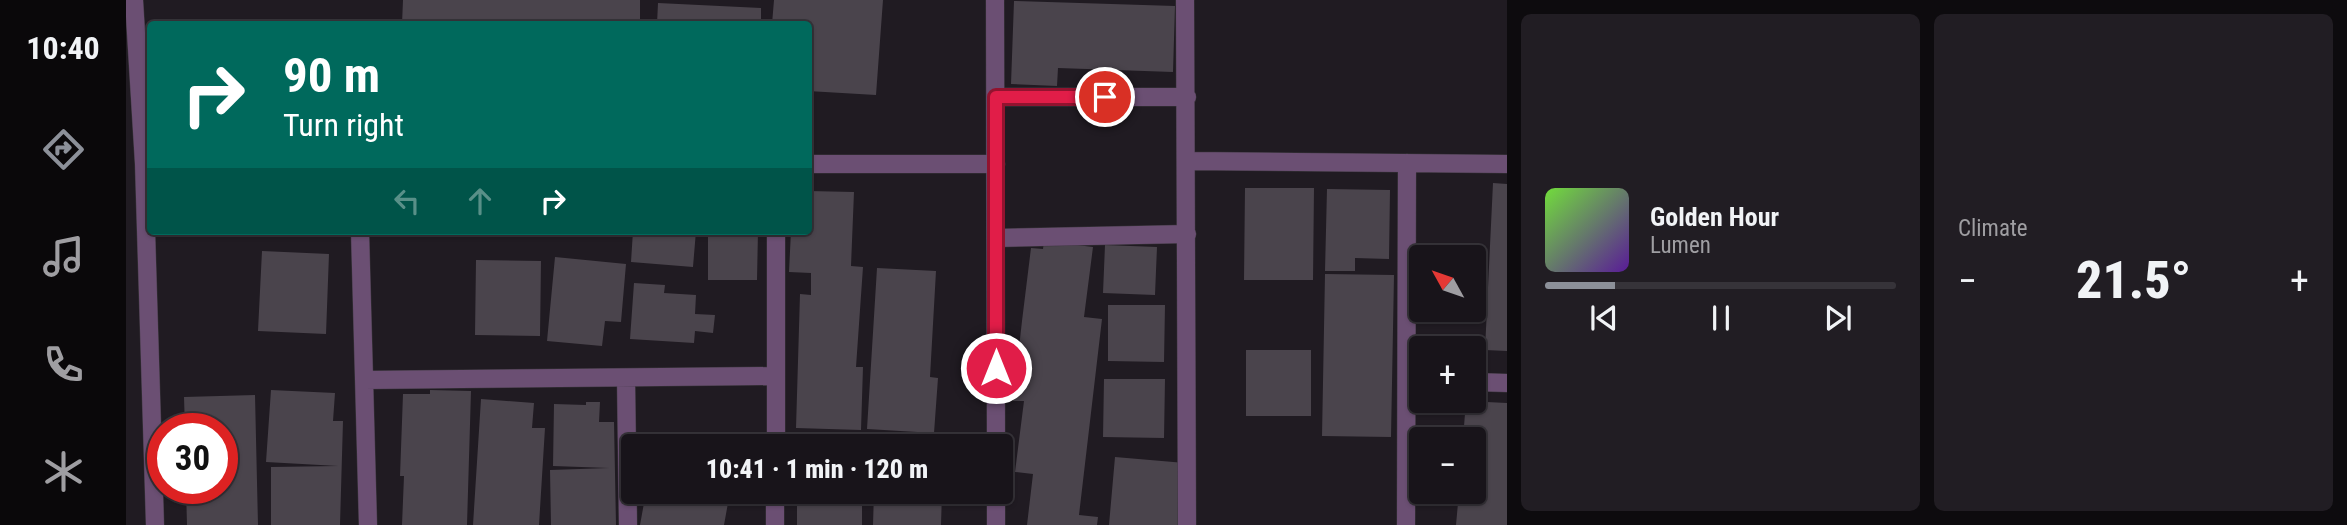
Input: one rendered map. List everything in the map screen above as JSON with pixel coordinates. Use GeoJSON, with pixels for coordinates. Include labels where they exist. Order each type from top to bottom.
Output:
{"type":"FeatureCollection","features":[{"type":"Feature","properties":{"kind":"street"},"geometry":{"type":"LineString","coordinates":[[134,0],[147,164]]}},
{"type":"Feature","properties":{"kind":"street"},"geometry":{"type":"LineString","coordinates":[[995,0],[996,434]]}},
{"type":"Feature","properties":{"kind":"street"},"geometry":{"type":"LineString","coordinates":[[1185,0],[1187,525]]}},
{"type":"Feature","properties":{"kind":"street"},"geometry":{"type":"LineString","coordinates":[[996,97],[1187,97]]}},
{"type":"Feature","properties":{"kind":"street"},"geometry":{"type":"LineString","coordinates":[[1187,161],[1507,164]]}},
{"type":"Feature","properties":{"kind":"street"},"geometry":{"type":"LineString","coordinates":[[1406,163],[1412,336]]}},
{"type":"Feature","properties":{"kind":"street"},"geometry":{"type":"LineString","coordinates":[[812,164],[996,164]]}},
{"type":"Feature","properties":{"kind":"street"},"geometry":{"type":"LineString","coordinates":[[996,238],[1187,234]]}},
{"type":"Feature","properties":{"kind":"street"},"geometry":{"type":"LineString","coordinates":[[149,235],[155,525]]}},
{"type":"Feature","properties":{"kind":"street"},"geometry":{"type":"LineString","coordinates":[[360,235],[368,525]]}},
{"type":"Feature","properties":{"kind":"street"},"geometry":{"type":"LineString","coordinates":[[775,434],[776,235]]}},
{"type":"Feature","properties":{"kind":"street"},"geometry":{"type":"LineString","coordinates":[[364,380],[776,376]]}},
{"type":"Feature","properties":{"kind":"street"},"geometry":{"type":"LineString","coordinates":[[626,378],[628,525]]}},
{"type":"Feature","properties":{"kind":"street"},"geometry":{"type":"LineString","coordinates":[[1486,382],[1507,383]]}},
{"type":"Feature","properties":{"kind":"street"},"geometry":{"type":"LineString","coordinates":[[1406,525],[1412,413]]}},
{"type":"Feature","properties":{"kind":"street"},"geometry":{"type":"LineString","coordinates":[[775,504],[775,525]]}},
{"type":"Feature","properties":{"kind":"street"},"geometry":{"type":"LineString","coordinates":[[996,504],[996,525]]}},
{"type":"Feature","properties":{"kind":"building"},"geometry":{"type":"Polygon","coordinates":[[[403,0],[640,0],[640,21],[402,21],[403,0]]]}},
{"type":"Feature","properties":{"kind":"building"},"geometry":{"type":"Polygon","coordinates":[[[774,0],[883,0],[876,95],[812,91],[812,21],[772,21],[774,0]]]}},
{"type":"Feature","properties":{"kind":"building"},"geometry":{"type":"Polygon","coordinates":[[[1014,1],[1175,6],[1173,72],[1058,68],[1057,86],[1011,84],[1014,1]]]}},
{"type":"Feature","properties":{"kind":"building"},"geometry":{"type":"Polygon","coordinates":[[[658,3],[761,8],[761,21],[657,21],[658,3]]]}},
{"type":"Feature","properties":{"kind":"building"},"geometry":{"type":"Polygon","coordinates":[[[1493,183],[1507,184],[1507,351],[1486,350],[1493,183]]]}},
{"type":"Feature","properties":{"kind":"building"},"geometry":{"type":"Polygon","coordinates":[[[1245,188],[1314,188],[1313,280],[1244,280],[1245,188]]]}},
{"type":"Feature","properties":{"kind":"building"},"geometry":{"type":"Polygon","coordinates":[[[1327,189],[1390,190],[1389,259],[1355,258],[1355,271],[1325,271],[1327,189]]]}},
{"type":"Feature","properties":{"kind":"building"},"geometry":{"type":"Polygon","coordinates":[[[812,191],[854,192],[851,266],[863,267],[856,367],[863,367],[861,430],[796,428],[800,294],[811,295],[811,273],[789,272],[791,235],[812,235],[812,191]]]}},
{"type":"Feature","properties":{"kind":"building"},"geometry":{"type":"Polygon","coordinates":[[[633,235],[696,235],[693,267],[631,262],[633,235]]]}},
{"type":"Feature","properties":{"kind":"building"},"geometry":{"type":"Polygon","coordinates":[[[708,235],[758,235],[757,280],[708,280],[708,235]]]}},
{"type":"Feature","properties":{"kind":"building"},"geometry":{"type":"Polygon","coordinates":[[[1044,241],[1093,247],[1084,317],[1102,319],[1079,515],[1098,517],[1097,525],[1027,525],[1033,474],[1015,472],[1024,401],[1013,401],[1031,248],[1043,249],[1044,241]]]}},
{"type":"Feature","properties":{"kind":"building"},"geometry":{"type":"Polygon","coordinates":[[[1105,245],[1157,247],[1155,295],[1103,293],[1105,245]]]}},
{"type":"Feature","properties":{"kind":"building"},"geometry":{"type":"Polygon","coordinates":[[[262,251],[329,254],[326,334],[258,331],[262,251]]]}},
{"type":"Feature","properties":{"kind":"building"},"geometry":{"type":"Polygon","coordinates":[[[555,257],[626,264],[621,322],[605,321],[602,346],[547,341],[555,257]]]}},
{"type":"Feature","properties":{"kind":"building"},"geometry":{"type":"Polygon","coordinates":[[[476,260],[541,261],[540,336],[475,335],[476,260]]]}},
{"type":"Feature","properties":{"kind":"building"},"geometry":{"type":"Polygon","coordinates":[[[877,268],[936,271],[930,377],[938,378],[934,433],[867,429],[877,268]]]}},
{"type":"Feature","properties":{"kind":"building"},"geometry":{"type":"Polygon","coordinates":[[[1325,274],[1394,275],[1391,437],[1322,436],[1325,274]]]}},
{"type":"Feature","properties":{"kind":"building"},"geometry":{"type":"Polygon","coordinates":[[[634,283],[665,285],[664,293],[696,295],[695,314],[715,315],[713,333],[695,331],[694,343],[630,339],[634,283]]]}},
{"type":"Feature","properties":{"kind":"building"},"geometry":{"type":"Polygon","coordinates":[[[1108,305],[1165,305],[1164,362],[1108,361],[1108,305]]]}},
{"type":"Feature","properties":{"kind":"building"},"geometry":{"type":"Polygon","coordinates":[[[1246,350],[1311,350],[1311,416],[1246,416],[1246,350]]]}},
{"type":"Feature","properties":{"kind":"building"},"geometry":{"type":"Polygon","coordinates":[[[1104,379],[1165,379],[1164,438],[1103,437],[1104,379]]]}},
{"type":"Feature","properties":{"kind":"building"},"geometry":{"type":"Polygon","coordinates":[[[271,390],[335,393],[333,421],[343,421],[340,525],[271,525],[271,467],[338,466],[266,462],[271,390]]]}},
{"type":"Feature","properties":{"kind":"building"},"geometry":{"type":"Polygon","coordinates":[[[430,390],[471,391],[467,525],[402,525],[404,476],[400,476],[403,394],[430,394],[430,390]]]}},
{"type":"Feature","properties":{"kind":"building"},"geometry":{"type":"Polygon","coordinates":[[[255,395],[258,525],[187,525],[186,504],[238,504],[238,413],[184,413],[184,397],[255,395]]]}},
{"type":"Feature","properties":{"kind":"building"},"geometry":{"type":"Polygon","coordinates":[[[481,399],[534,403],[532,428],[545,428],[539,525],[473,525],[481,399]]]}},
{"type":"Feature","properties":{"kind":"building"},"geometry":{"type":"Polygon","coordinates":[[[586,402],[600,402],[599,422],[614,422],[616,525],[551,525],[550,470],[609,468],[553,466],[554,404],[586,405],[586,402]]]}},
{"type":"Feature","properties":{"kind":"building"},"geometry":{"type":"Polygon","coordinates":[[[1486,402],[1507,403],[1507,525],[1456,525],[1458,504],[1486,504],[1486,427],[1464,427],[1465,413],[1486,413],[1486,402]]]}},
{"type":"Feature","properties":{"kind":"building"},"geometry":{"type":"Polygon","coordinates":[[[1115,457],[1185,463],[1180,525],[1109,525],[1115,457]]]}},
{"type":"Feature","properties":{"kind":"building"},"geometry":{"type":"Polygon","coordinates":[[[644,504],[728,504],[724,525],[640,525],[644,504]]]}},
{"type":"Feature","properties":{"kind":"building"},"geometry":{"type":"Polygon","coordinates":[[[797,504],[862,504],[862,525],[797,525],[797,504]]]}},
{"type":"Feature","properties":{"kind":"building"},"geometry":{"type":"Polygon","coordinates":[[[874,504],[942,504],[941,525],[873,525],[874,504]]]}},
{"type":"Feature","properties":{"kind":"route"},"geometry":{"type":"LineString","coordinates":[[996,368],[996,97],[1105,97]]}}]}
